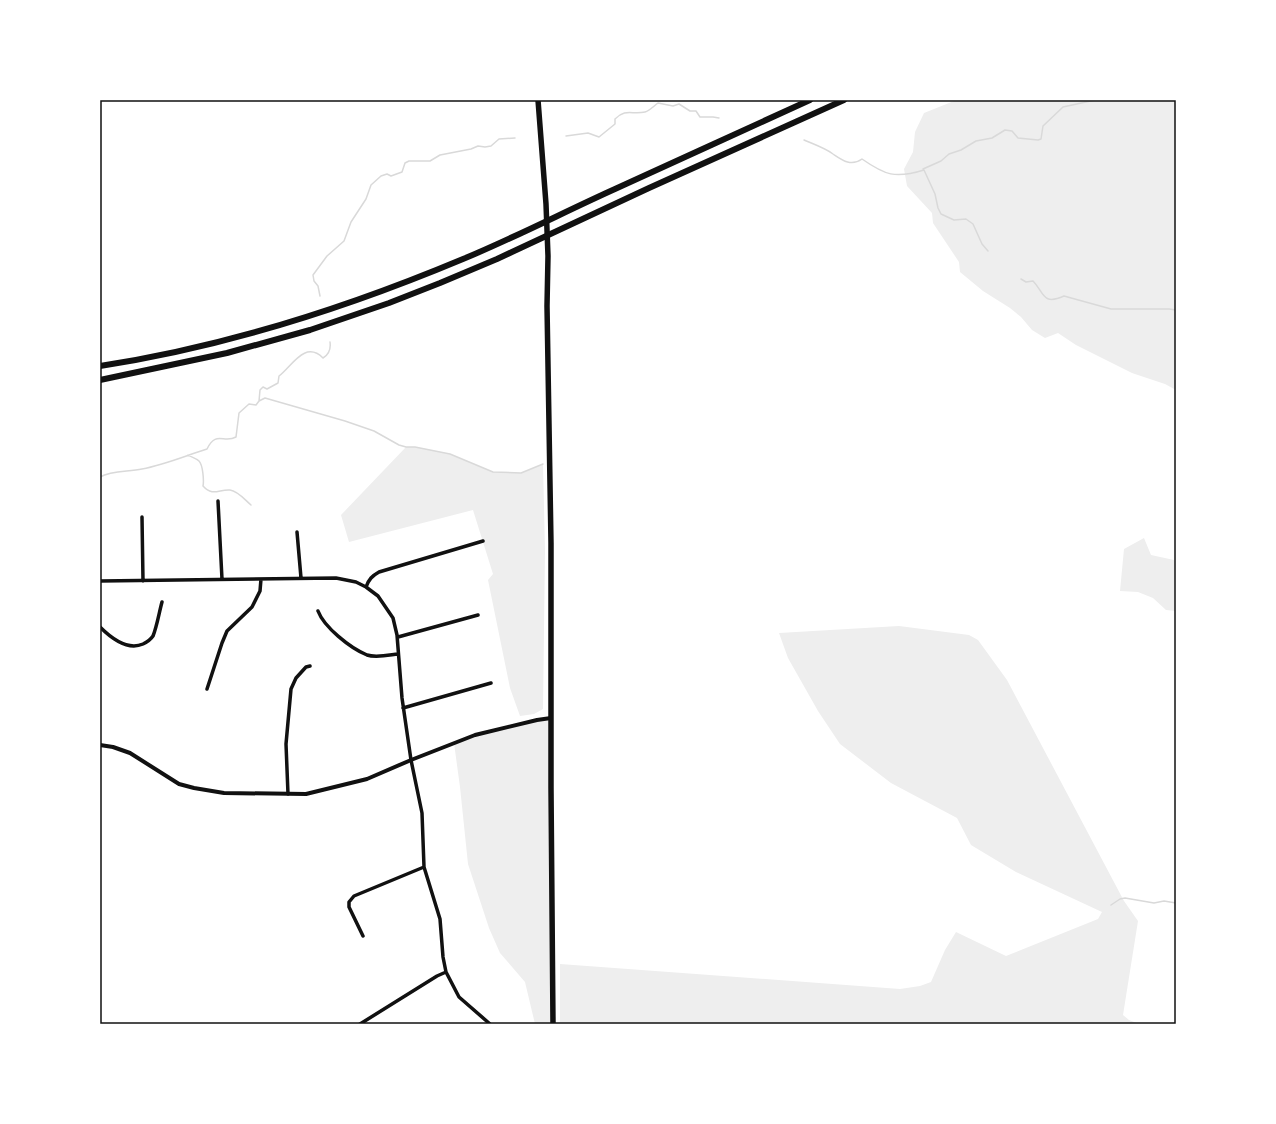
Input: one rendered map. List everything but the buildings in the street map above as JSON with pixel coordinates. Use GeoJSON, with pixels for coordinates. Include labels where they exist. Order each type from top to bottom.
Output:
{"type":"FeatureCollection","features":[{"type":"Feature","properties":{"kind":"highway"},"geometry":{"type":"LineString","coordinates":[[538,100],[546,204],[548,256],[547,306],[551,543],[554,1024]]}},
{"type":"Feature","properties":{"kind":"highway"},"geometry":{"type":"LineString","coordinates":[[100,366],[222,342],[303,318],[393,287],[492,247],[810,100]]}},
{"type":"Feature","properties":{"kind":"highway"},"geometry":{"type":"LineString","coordinates":[[100,380],[220,355],[310,330],[396,300],[497,259],[649,188],[844,100]]}},
{"type":"Feature","properties":{"kind":"street"},"geometry":{"type":"LineString","coordinates":[[218,501],[222,579]]}},
{"type":"Feature","properties":{"kind":"street"},"geometry":{"type":"LineString","coordinates":[[142,517],[143,581]]}},
{"type":"Feature","properties":{"kind":"street"},"geometry":{"type":"LineString","coordinates":[[297,532],[301,578]]}},
{"type":"Feature","properties":{"kind":"street"},"geometry":{"type":"LineString","coordinates":[[366,587],[369,580],[379,572],[483,542]]}},
{"type":"Feature","properties":{"kind":"street"},"geometry":{"type":"LineString","coordinates":[[100,581],[336,578],[356,582],[378,596],[393,618],[398,637],[403,708],[411,760],[422,813],[424,867],[440,919],[443,957],[446,972],[459,997],[490,1024]]}},
{"type":"Feature","properties":{"kind":"street"},"geometry":{"type":"LineString","coordinates":[[207,689],[227,631],[252,607],[260,591],[261,579]]}},
{"type":"Feature","properties":{"kind":"street"},"geometry":{"type":"LineString","coordinates":[[100,627],[108,635],[122,644],[135,647],[146,643],[152,636],[162,602]]}},
{"type":"Feature","properties":{"kind":"street"},"geometry":{"type":"LineString","coordinates":[[318,611],[321,619],[328,627],[344,641],[367,655],[398,654]]}},
{"type":"Feature","properties":{"kind":"street"},"geometry":{"type":"LineString","coordinates":[[398,637],[478,615]]}},
{"type":"Feature","properties":{"kind":"street"},"geometry":{"type":"LineString","coordinates":[[288,794],[286,744],[291,689],[296,678],[310,666]]}},
{"type":"Feature","properties":{"kind":"street"},"geometry":{"type":"LineString","coordinates":[[403,708],[491,683]]}},
{"type":"Feature","properties":{"kind":"street"},"geometry":{"type":"LineString","coordinates":[[100,745],[113,747],[130,753],[179,784],[194,788],[224,793],[306,794],[367,779],[475,735],[537,720],[552,718]]}},
{"type":"Feature","properties":{"kind":"street"},"geometry":{"type":"LineString","coordinates":[[363,936],[349,907],[349,902],[354,896],[424,867]]}},
{"type":"Feature","properties":{"kind":"street"},"geometry":{"type":"LineString","coordinates":[[360,1024],[437,976],[446,972]]}},
{"type":"Feature","properties":{"kind":"shaded area"},"geometry":{"type":"Polygon","coordinates":[[[954,100],[1176,100],[1176,390],[1165,384],[1132,373],[1076,345],[1058,333],[1045,338],[1032,330],[1021,317],[1010,308],[983,291],[960,272],[959,262],[933,223],[932,213],[907,186],[904,169],[913,152],[915,132],[924,113],[954,100]]]}},
{"type":"Feature","properties":{"kind":"shaded area"},"geometry":{"type":"Polygon","coordinates":[[[406,447],[415,447],[450,454],[493,472],[521,473],[543,464],[545,550],[543,709],[534,714],[520,716],[510,688],[488,580],[493,574],[473,510],[349,542],[341,515],[406,447]]]}},
{"type":"Feature","properties":{"kind":"shaded area"},"geometry":{"type":"Polygon","coordinates":[[[1144,538],[1151,555],[1174,560],[1176,562],[1176,611],[1166,610],[1153,598],[1138,592],[1120,591],[1124,549],[1144,538]]]}},
{"type":"Feature","properties":{"kind":"shaded area"},"geometry":{"type":"Polygon","coordinates":[[[899,626],[969,635],[978,640],[1007,680],[1124,901],[1138,921],[1123,1015],[1129,1020],[1139,1024],[560,1024],[560,964],[900,989],[920,986],[931,982],[945,950],[956,932],[1006,956],[1098,919],[1102,912],[1016,872],[971,845],[957,818],[891,783],[840,744],[818,711],[788,658],[779,633],[899,626]]]}},
{"type":"Feature","properties":{"kind":"shaded area"},"geometry":{"type":"Polygon","coordinates":[[[551,718],[553,1024],[535,1024],[525,982],[500,953],[489,928],[468,864],[454,743],[475,735],[551,718]]]}},
{"type":"Feature","properties":{"kind":"waterway"},"geometry":{"type":"LineString","coordinates":[[923,169],[941,161],[949,154],[961,150],[976,141],[992,138],[1005,130],[1012,131],[1018,138],[1041,139],[1043,126],[1063,107],[1095,100]]}},
{"type":"Feature","properties":{"kind":"waterway"},"geometry":{"type":"LineString","coordinates":[[566,136],[588,133],[599,137],[615,124],[615,119],[622,114],[645,112],[650,110],[658,103],[673,106],[679,104],[690,111],[696,111],[700,117],[719,118]]}},
{"type":"Feature","properties":{"kind":"waterway"},"geometry":{"type":"LineString","coordinates":[[320,296],[318,286],[314,281],[313,275],[327,256],[344,241],[351,222],[366,199],[371,185],[381,176],[387,174],[391,176],[402,172],[405,163],[409,161],[430,161],[440,155],[471,149],[478,146],[491,146],[499,139],[515,138]]}},
{"type":"Feature","properties":{"kind":"waterway"},"geometry":{"type":"LineString","coordinates":[[804,140],[847,162],[850,163],[862,159],[877,169],[891,174],[898,175],[924,170],[935,194],[941,214],[954,220],[966,219],[973,224],[982,244],[988,251]]}},
{"type":"Feature","properties":{"kind":"waterway"},"geometry":{"type":"LineString","coordinates":[[1021,279],[1026,282],[1033,281],[1047,299],[1057,299],[1064,296],[1111,309],[1176,310]]}},
{"type":"Feature","properties":{"kind":"waterway"},"geometry":{"type":"LineString","coordinates":[[100,477],[110,473],[137,470],[158,465],[207,449],[210,443],[214,440],[220,438],[232,439],[236,437],[239,413],[249,404],[256,405],[259,401],[260,390],[263,387],[267,389],[278,383],[279,376],[299,356],[310,352],[316,353],[323,358],[329,352],[330,342]]}},
{"type":"Feature","properties":{"kind":"waterway"},"geometry":{"type":"LineString","coordinates":[[259,401],[265,398],[345,421],[374,431],[399,445],[450,454],[493,472],[521,473],[543,464]]}},
{"type":"Feature","properties":{"kind":"waterway"},"geometry":{"type":"LineString","coordinates":[[188,455],[200,463],[203,473],[203,486],[213,492],[226,490],[233,491],[239,494],[251,505]]}},
{"type":"Feature","properties":{"kind":"waterway"},"geometry":{"type":"LineString","coordinates":[[1111,905],[1120,899],[1125,898],[1154,903],[1164,901],[1176,903]]}}]}
